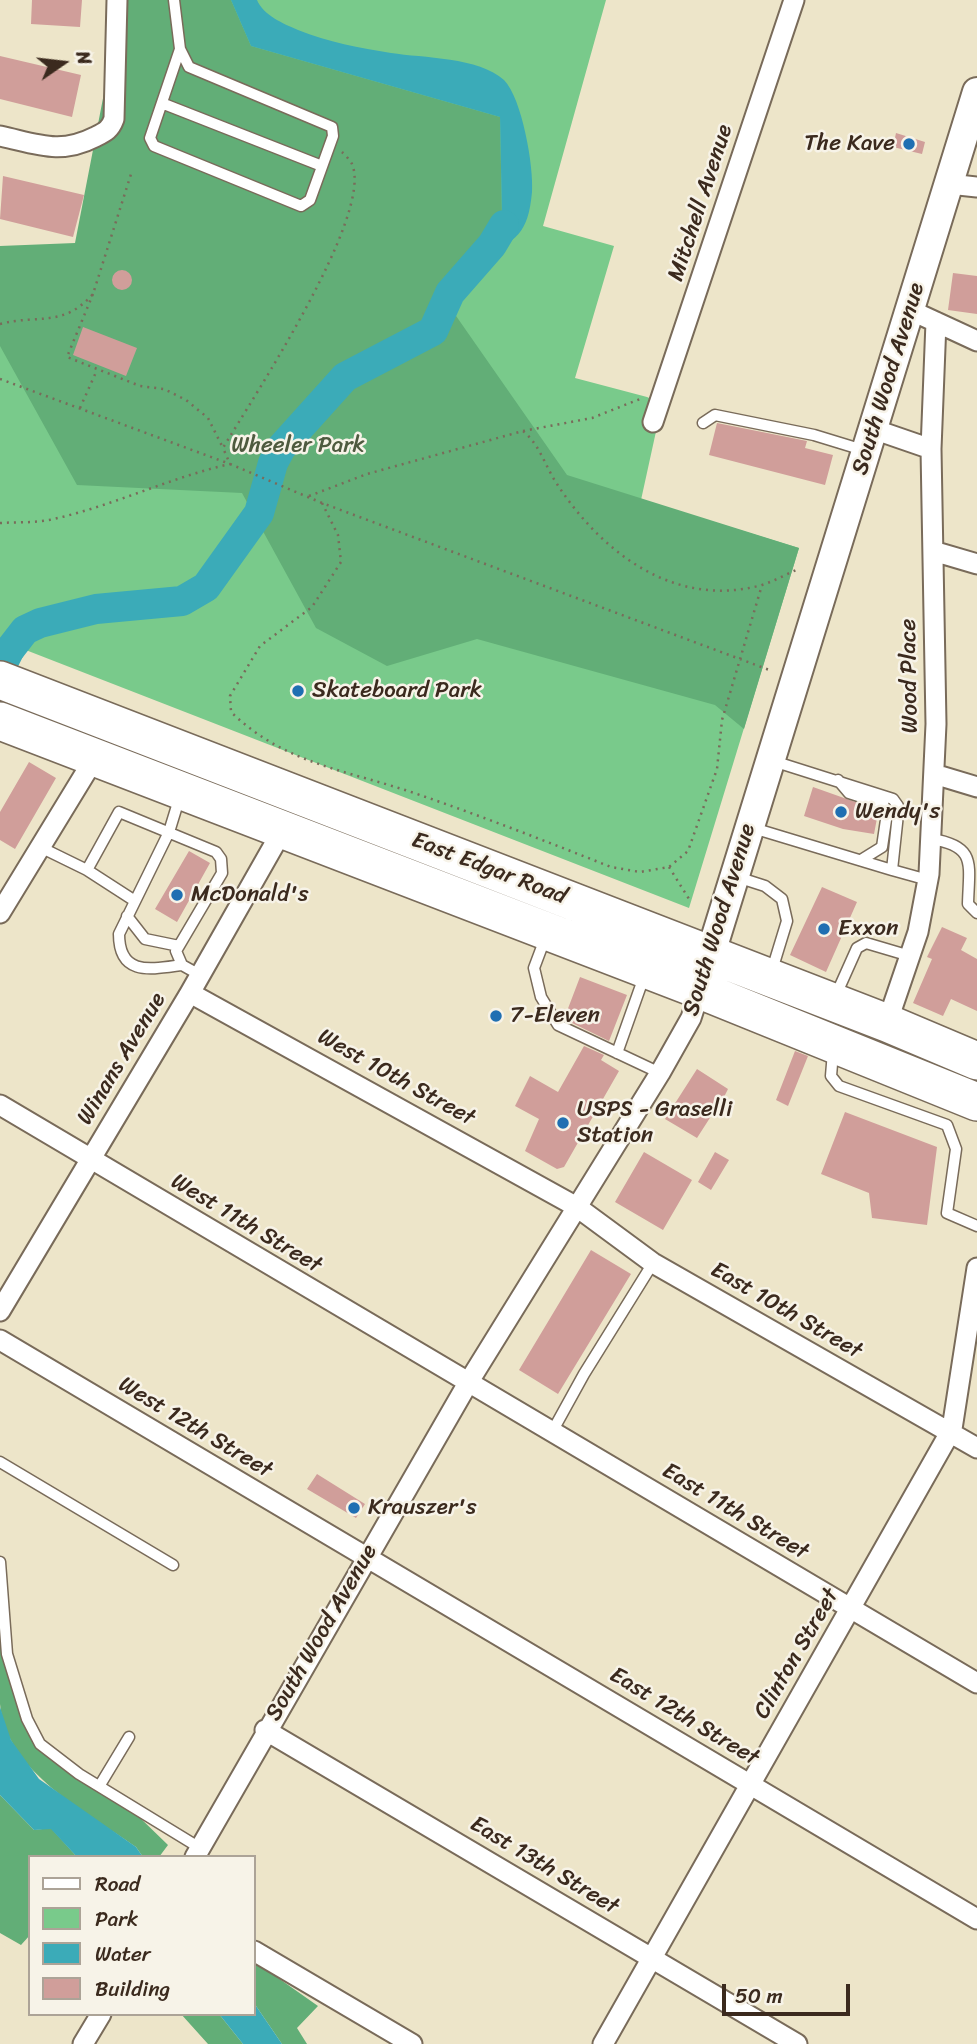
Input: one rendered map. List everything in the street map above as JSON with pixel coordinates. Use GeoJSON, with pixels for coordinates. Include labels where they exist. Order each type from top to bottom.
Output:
{"type":"FeatureCollection","features":[{"type":"Feature","properties":{"kind":"highway","name":"East Edgar Road"},"geometry":{"type":"LineString","coordinates":[[0,680],[887,1023],[977,1061]]}},
{"type":"Feature","properties":{"kind":"highway","name":"East Edgar Road"},"geometry":{"type":"LineString","coordinates":[[0,721],[181,793],[700,990],[977,1102]]}},
{"type":"Feature","properties":{"kind":"main road","name":"South Wood Avenue"},"geometry":{"type":"LineString","coordinates":[[700,990],[977,92]]}},
{"type":"Feature","properties":{"kind":"street"},"geometry":{"type":"LineString","coordinates":[[0,136],[47,146],[74,148],[110,130],[114,119],[117,0]]}},
{"type":"Feature","properties":{"kind":"street","name":"Mitchell Avenue"},"geometry":{"type":"LineString","coordinates":[[653,422],[794,0]]}},
{"type":"Feature","properties":{"kind":"street"},"geometry":{"type":"LineString","coordinates":[[949,184],[977,187]]}},
{"type":"Feature","properties":{"kind":"street"},"geometry":{"type":"LineString","coordinates":[[910,310],[977,341]]}},
{"type":"Feature","properties":{"kind":"street","name":"Wood Place"},"geometry":{"type":"LineString","coordinates":[[887,1023],[922,916],[931,839],[934,774],[931,449],[936,322]]}},
{"type":"Feature","properties":{"kind":"street"},"geometry":{"type":"LineString","coordinates":[[870,441],[931,449]]}},
{"type":"Feature","properties":{"kind":"street"},"geometry":{"type":"LineString","coordinates":[[933,551],[977,564]]}},
{"type":"Feature","properties":{"kind":"street"},"geometry":{"type":"LineString","coordinates":[[0,913],[94,759]]}},
{"type":"Feature","properties":{"kind":"street"},"geometry":{"type":"LineString","coordinates":[[934,774],[977,787]]}},
{"type":"Feature","properties":{"kind":"street","name":"Winans Avenue"},"geometry":{"type":"LineString","coordinates":[[0,1311],[195,984],[282,831]]}},
{"type":"Feature","properties":{"kind":"street","name":"West 10th Street"},"geometry":{"type":"LineString","coordinates":[[195,984],[577,1207]]}},
{"type":"Feature","properties":{"kind":"street","name":"South Wood Avenue"},"geometry":{"type":"LineString","coordinates":[[197,1852],[265,1730],[468,1383],[660,1073],[691,1018],[700,990]]}},
{"type":"Feature","properties":{"kind":"street","name":"West 11th Street"},"geometry":{"type":"LineString","coordinates":[[0,1105],[468,1383]]}},
{"type":"Feature","properties":{"kind":"street","name":"East 10th Street"},"geometry":{"type":"LineString","coordinates":[[577,1207],[653,1263],[977,1448]]}},
{"type":"Feature","properties":{"kind":"street","name":"Clinton Street"},"geometry":{"type":"LineString","coordinates":[[603,2044],[950,1433],[977,1268]]}},
{"type":"Feature","properties":{"kind":"street","name":"West 12th Street"},"geometry":{"type":"LineString","coordinates":[[0,1340],[366,1558]]}},
{"type":"Feature","properties":{"kind":"street","name":"East 11th Street"},"geometry":{"type":"LineString","coordinates":[[468,1383],[977,1683]]}},
{"type":"Feature","properties":{"kind":"street","name":"East 12th Street"},"geometry":{"type":"LineString","coordinates":[[366,1558],[977,1919]]}},
{"type":"Feature","properties":{"kind":"street","name":"East 13th Street"},"geometry":{"type":"LineString","coordinates":[[265,1730],[797,2044]]}},
{"type":"Feature","properties":{"kind":"street"},"geometry":{"type":"LineString","coordinates":[[256,1952],[412,2044]]}},
{"type":"Feature","properties":{"kind":"street"},"geometry":{"type":"LineString","coordinates":[[83,2044],[100,2016]]}},
{"type":"Feature","properties":{"kind":"lane"},"geometry":{"type":"LineString","coordinates":[[174,0],[180,49],[189,67],[332,127],[333,136],[310,200],[301,206],[154,146],[150,138],[164,104],[180,49]]}},
{"type":"Feature","properties":{"kind":"lane"},"geometry":{"type":"LineString","coordinates":[[164,104],[322,166]]}},
{"type":"Feature","properties":{"kind":"lane"},"geometry":{"type":"LineString","coordinates":[[703,423],[715,415],[814,435],[870,441]]}},
{"type":"Feature","properties":{"kind":"lane"},"geometry":{"type":"LineString","coordinates":[[769,760],[886,794],[898,806],[892,870]]}},
{"type":"Feature","properties":{"kind":"lane"},"geometry":{"type":"LineString","coordinates":[[837,780],[849,793],[883,804],[887,813],[882,847],[861,860]]}},
{"type":"Feature","properties":{"kind":"lane"},"geometry":{"type":"LineString","coordinates":[[181,793],[169,832],[119,934],[119,944],[131,964],[143,970],[182,965]]}},
{"type":"Feature","properties":{"kind":"lane"},"geometry":{"type":"LineString","coordinates":[[87,870],[119,812],[216,852],[223,866],[222,873],[178,946],[177,957],[195,984]]}},
{"type":"Feature","properties":{"kind":"lane"},"geometry":{"type":"LineString","coordinates":[[749,827],[928,880]]}},
{"type":"Feature","properties":{"kind":"lane"},"geometry":{"type":"LineString","coordinates":[[931,839],[954,842],[969,855],[973,866],[968,904],[977,913]]}},
{"type":"Feature","properties":{"kind":"lane"},"geometry":{"type":"LineString","coordinates":[[40,847],[87,870],[135,901]]}},
{"type":"Feature","properties":{"kind":"lane"},"geometry":{"type":"LineString","coordinates":[[733,876],[765,886],[782,899],[787,921],[769,978]]}},
{"type":"Feature","properties":{"kind":"lane"},"geometry":{"type":"LineString","coordinates":[[127,916],[145,939],[178,946]]}},
{"type":"Feature","properties":{"kind":"lane"},"geometry":{"type":"LineString","coordinates":[[548,933],[534,968],[541,997],[550,1014],[571,1033],[660,1073]]}},
{"type":"Feature","properties":{"kind":"lane"},"geometry":{"type":"LineString","coordinates":[[833,1003],[857,948],[866,943],[909,956]]}},
{"type":"Feature","properties":{"kind":"lane"},"geometry":{"type":"LineString","coordinates":[[617,1053],[646,971]]}},
{"type":"Feature","properties":{"kind":"lane"},"geometry":{"type":"LineString","coordinates":[[833,1044],[831,1076],[839,1086],[947,1125],[956,1149],[947,1213],[977,1226]]}},
{"type":"Feature","properties":{"kind":"lane"},"geometry":{"type":"LineString","coordinates":[[552,1432],[584,1374],[653,1263]]}},
{"type":"Feature","properties":{"kind":"lane"},"geometry":{"type":"LineString","coordinates":[[0,1462],[173,1565]]}},
{"type":"Feature","properties":{"kind":"lane"},"geometry":{"type":"LineString","coordinates":[[0,1562],[8,1654],[27,1719],[40,1744],[79,1774],[100,1785],[197,1852]]}},
{"type":"Feature","properties":{"kind":"lane"},"geometry":{"type":"LineString","coordinates":[[100,1785],[129,1737]]}},
{"type":"Feature","properties":{"kind":"path"},"geometry":{"type":"LineString","coordinates":[[223,448],[326,269],[350,211],[354,180],[352,163],[340,150]]}},
{"type":"Feature","properties":{"kind":"path"},"geometry":{"type":"LineString","coordinates":[[132,171],[93,294],[67,356],[140,386],[164,390],[186,400],[208,418],[230,464]]}},
{"type":"Feature","properties":{"kind":"path"},"geometry":{"type":"LineString","coordinates":[[0,324],[49,319],[79,310],[93,294]]}},
{"type":"Feature","properties":{"kind":"path"},"geometry":{"type":"LineString","coordinates":[[80,408],[97,370]]}},
{"type":"Feature","properties":{"kind":"path"},"geometry":{"type":"LineString","coordinates":[[0,379],[772,671]]}},
{"type":"Feature","properties":{"kind":"path"},"geometry":{"type":"LineString","coordinates":[[307,496],[367,474],[523,431],[592,418],[647,397]]}},
{"type":"Feature","properties":{"kind":"path"},"geometry":{"type":"LineString","coordinates":[[523,431],[533,439],[557,484],[598,536],[629,562],[677,586],[729,589],[762,585],[796,570]]}},
{"type":"Feature","properties":{"kind":"path"},"geometry":{"type":"LineString","coordinates":[[0,523],[46,520],[96,508],[191,472],[230,464]]}},
{"type":"Feature","properties":{"kind":"path"},"geometry":{"type":"LineString","coordinates":[[322,503],[338,535],[341,562],[312,607],[260,646],[230,696],[231,712],[267,742],[309,763],[361,775],[611,866],[640,872],[668,867],[688,850],[717,769],[722,720],[738,658],[762,585]]}},
{"type":"Feature","properties":{"kind":"path"},"geometry":{"type":"LineString","coordinates":[[668,867],[689,899]]}},
{"type":"Feature","properties":{"kind":"green space"},"geometry":{"type":"Polygon","coordinates":[[[122,0],[231,0],[251,46],[500,117],[502,217],[454,313],[567,475],[799,548],[744,729],[715,705],[477,639],[387,666],[316,628],[242,493],[77,485],[0,346],[0,246],[75,243],[122,0]]]}},
{"type":"Feature","properties":{"kind":"green space","name":"Wheeler Park"},"geometry":{"type":"Polygon","coordinates":[[[123,0],[606,0],[543,226],[614,246],[575,378],[647,397],[662,404],[641,500],[799,548],[689,908],[0,640],[0,247],[77,265],[123,0]]]}},
{"type":"Feature","properties":{"kind":"green space"},"geometry":{"type":"Polygon","coordinates":[[[0,1613],[3,1652],[18,1709],[38,1747],[134,1812],[168,1845],[160,1855],[142,1855],[136,1847],[52,1788],[17,1750],[6,1728],[0,1704],[0,1613]]]}},
{"type":"Feature","properties":{"kind":"green space"},"geometry":{"type":"Polygon","coordinates":[[[0,1795],[34,1830],[51,1828],[75,1855],[28,1855],[28,1937],[21,1945],[0,1933],[0,1795]]]}},
{"type":"Feature","properties":{"kind":"green space"},"geometry":{"type":"Polygon","coordinates":[[[256,1962],[318,2006],[297,2028],[307,2044],[282,2044],[256,2006],[256,1962]]]}},
{"type":"Feature","properties":{"kind":"green space"},"geometry":{"type":"Polygon","coordinates":[[[183,2016],[221,2016],[243,2044],[208,2044],[183,2016]]]}},
{"type":"Feature","properties":{"kind":"water"},"geometry":{"type":"Polygon","coordinates":[[[231,0],[257,0],[274,18],[321,38],[379,51],[466,63],[493,72],[504,80],[521,117],[531,166],[532,192],[524,227],[504,246],[481,258],[502,217],[500,117],[251,46],[231,0]]]}},
{"type":"Feature","properties":{"kind":"water"},"geometry":{"type":"Polygon","coordinates":[[[40,623],[0,702],[0,638],[21,626],[40,623]]]}},
{"type":"Feature","properties":{"kind":"water"},"geometry":{"type":"Polygon","coordinates":[[[0,1707],[11,1740],[39,1779],[136,1847],[142,1855],[75,1855],[51,1829],[34,1830],[0,1795],[0,1707]]]}},
{"type":"Feature","properties":{"kind":"water"},"geometry":{"type":"Polygon","coordinates":[[[256,2006],[282,2044],[243,2044],[221,2016],[256,2016],[256,2006]]]}},
{"type":"Feature","properties":{"kind":"building"},"geometry":{"type":"Polygon","coordinates":[[[32,0],[82,0],[80,27],[31,24],[32,0]]]}},
{"type":"Feature","properties":{"kind":"building"},"geometry":{"type":"Polygon","coordinates":[[[0,56],[81,75],[72,117],[0,99],[0,56]]]}},
{"type":"Feature","properties":{"kind":"building","name":"The Kave"},"geometry":{"type":"Polygon","coordinates":[[[896,133],[925,142],[922,154],[893,147],[896,133]]]}},
{"type":"Feature","properties":{"kind":"building"},"geometry":{"type":"Polygon","coordinates":[[[3,176],[84,195],[73,237],[0,219],[3,176]]]}},
{"type":"Feature","properties":{"kind":"building"},"geometry":{"type":"Polygon","coordinates":[[[118,270],[126,270],[132,280],[126,290],[118,290],[112,284],[112,276],[118,270]]]}},
{"type":"Feature","properties":{"kind":"building"},"geometry":{"type":"Polygon","coordinates":[[[953,273],[977,276],[977,314],[948,310],[953,273]]]}},
{"type":"Feature","properties":{"kind":"building"},"geometry":{"type":"Polygon","coordinates":[[[83,327],[137,348],[126,376],[73,355],[83,327]]]}},
{"type":"Feature","properties":{"kind":"building"},"geometry":{"type":"Polygon","coordinates":[[[717,423],[807,441],[805,448],[833,455],[825,485],[709,455],[717,423]]]}},
{"type":"Feature","properties":{"kind":"building"},"geometry":{"type":"Polygon","coordinates":[[[29,762],[56,778],[15,849],[0,840],[0,812],[29,762]]]}},
{"type":"Feature","properties":{"kind":"building","name":"Wendy's"},"geometry":{"type":"Polygon","coordinates":[[[813,787],[875,809],[878,813],[874,834],[843,829],[804,816],[813,787]]]}},
{"type":"Feature","properties":{"kind":"building"},"geometry":{"type":"Polygon","coordinates":[[[189,851],[210,863],[177,922],[155,909],[189,851]]]}},
{"type":"Feature","properties":{"kind":"building","name":"Exxon"},"geometry":{"type":"Polygon","coordinates":[[[822,887],[857,902],[826,972],[790,955],[822,887]]]}},
{"type":"Feature","properties":{"kind":"building"},"geometry":{"type":"Polygon","coordinates":[[[942,927],[967,938],[961,950],[977,959],[977,1011],[951,999],[943,1016],[913,1003],[932,959],[927,957],[942,927]]]}},
{"type":"Feature","properties":{"kind":"building"},"geometry":{"type":"Polygon","coordinates":[[[580,977],[627,995],[609,1041],[564,1019],[580,977]]]}},
{"type":"Feature","properties":{"kind":"building","name":"USPS - Graselli Station"},"geometry":{"type":"Polygon","coordinates":[[[584,1046],[604,1055],[601,1060],[619,1071],[564,1167],[557,1169],[525,1151],[539,1119],[515,1106],[530,1076],[558,1092],[584,1046]]]}},
{"type":"Feature","properties":{"kind":"building"},"geometry":{"type":"Polygon","coordinates":[[[795,1051],[808,1056],[788,1106],[776,1100],[795,1051]]]}},
{"type":"Feature","properties":{"kind":"building"},"geometry":{"type":"Polygon","coordinates":[[[697,1069],[728,1089],[724,1097],[728,1099],[720,1113],[715,1110],[697,1138],[665,1119],[697,1069]]]}},
{"type":"Feature","properties":{"kind":"building"},"geometry":{"type":"Polygon","coordinates":[[[845,1112],[937,1147],[927,1225],[872,1218],[869,1193],[821,1174],[845,1112]]]}},
{"type":"Feature","properties":{"kind":"building"},"geometry":{"type":"Polygon","coordinates":[[[644,1152],[692,1180],[663,1230],[615,1202],[644,1152]]]}},
{"type":"Feature","properties":{"kind":"building"},"geometry":{"type":"Polygon","coordinates":[[[715,1152],[729,1160],[711,1190],[698,1182],[715,1152]]]}},
{"type":"Feature","properties":{"kind":"building"},"geometry":{"type":"Polygon","coordinates":[[[591,1250],[631,1274],[558,1394],[519,1370],[591,1250]]]}},
{"type":"Feature","properties":{"kind":"building"},"geometry":{"type":"Polygon","coordinates":[[[317,1474],[365,1504],[356,1518],[307,1489],[317,1474]]]}},
{"type":"Feature","properties":{"kind":"waterway"},"geometry":{"type":"LineString","coordinates":[[11,648],[25,630],[40,623],[96,609],[182,601],[206,587],[259,513],[273,463],[281,448],[345,377],[433,331],[450,293],[492,245],[504,225]]}},
{"type":"Feature","properties":{"kind":"place","name":"The Kave"},"geometry":{"type":"Point","coordinates":[909,144]}},
{"type":"Feature","properties":{"kind":"place","name":"Skateboard Park"},"geometry":{"type":"Point","coordinates":[298,691]}},
{"type":"Feature","properties":{"kind":"place","name":"Wendy's"},"geometry":{"type":"Point","coordinates":[841,812]}},
{"type":"Feature","properties":{"kind":"place","name":"McDonald's"},"geometry":{"type":"Point","coordinates":[177,895]}},
{"type":"Feature","properties":{"kind":"place","name":"Exxon"},"geometry":{"type":"Point","coordinates":[824,929]}},
{"type":"Feature","properties":{"kind":"place","name":"7-Eleven"},"geometry":{"type":"Point","coordinates":[496,1016]}},
{"type":"Feature","properties":{"kind":"place","name":"USPS - Graselli Station"},"geometry":{"type":"Point","coordinates":[563,1123]}},
{"type":"Feature","properties":{"kind":"place","name":"Krauszer's"},"geometry":{"type":"Point","coordinates":[354,1508]}}]}
